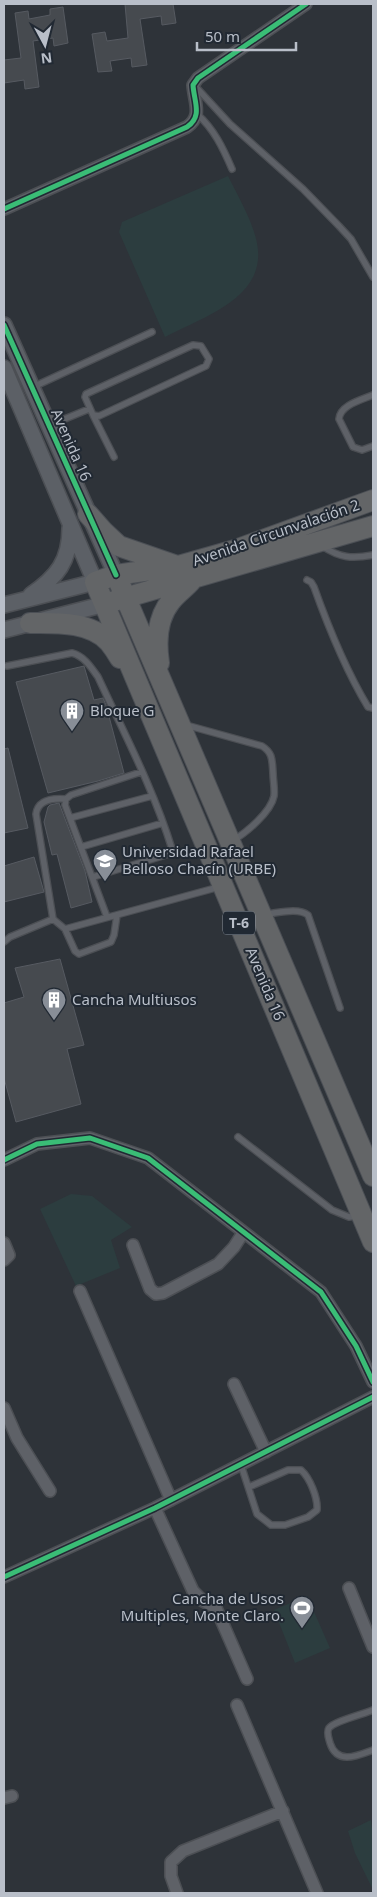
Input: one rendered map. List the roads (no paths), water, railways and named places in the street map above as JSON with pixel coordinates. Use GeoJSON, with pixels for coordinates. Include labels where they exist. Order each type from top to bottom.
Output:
{"type":"FeatureCollection","features":[{"type":"Feature","properties":{"kind":"highway","name":"Avenida Circunvalación 2"},"geometry":{"type":"LineString","coordinates":[[95,582],[116,575],[178,566],[238,550],[373,500]]}},
{"type":"Feature","properties":{"kind":"highway"},"geometry":{"type":"LineString","coordinates":[[88,514],[119,546],[178,566]]}},
{"type":"Feature","properties":{"kind":"highway","name":"Avenida Circunvalación 2"},"geometry":{"type":"LineString","coordinates":[[105,604],[373,526]]}},
{"type":"Feature","properties":{"kind":"highway","name":"Avenida 16"},"geometry":{"type":"LineString","coordinates":[[116,575],[373,1176]]}},
{"type":"Feature","properties":{"kind":"highway"},"geometry":{"type":"LineString","coordinates":[[160,678],[157,652],[161,621],[171,600],[195,577]]}},
{"type":"Feature","properties":{"kind":"highway","name":"Avenida 16"},"geometry":{"type":"LineString","coordinates":[[95,582],[373,1242]]}},
{"type":"Feature","properties":{"kind":"highway"},"geometry":{"type":"LineString","coordinates":[[30,623],[63,623],[90,630],[108,641],[138,683]]}},
{"type":"Feature","properties":{"kind":"street"},"geometry":{"type":"LineString","coordinates":[[4,210],[187,127],[194,122],[197,114],[194,85],[198,78],[306,4]]}},
{"type":"Feature","properties":{"kind":"street","name":"Avenida 16"},"geometry":{"type":"LineString","coordinates":[[4,325],[116,575]]}},
{"type":"Feature","properties":{"kind":"street","name":"Avenida 16"},"geometry":{"type":"LineString","coordinates":[[4,368],[95,582]]}},
{"type":"Feature","properties":{"kind":"street"},"geometry":{"type":"LineString","coordinates":[[24,600],[45,586],[62,567],[70,545],[70,522]]}},
{"type":"Feature","properties":{"kind":"street","name":"Avenida Circunvalación 2"},"geometry":{"type":"LineString","coordinates":[[4,605],[95,582]]}},
{"type":"Feature","properties":{"kind":"street","name":"Avenida Circunvalación 2"},"geometry":{"type":"LineString","coordinates":[[4,630],[105,604]]}},
{"type":"Feature","properties":{"kind":"street"},"geometry":{"type":"LineString","coordinates":[[4,1160],[37,1144],[90,1138],[148,1158],[321,1292],[356,1346],[373,1382]]}},
{"type":"Feature","properties":{"kind":"street"},"geometry":{"type":"LineString","coordinates":[[133,1245],[150,1289],[156,1294],[163,1293],[218,1264],[243,1233]]}},
{"type":"Feature","properties":{"kind":"street"},"geometry":{"type":"LineString","coordinates":[[4,1243],[9,1255],[4,1260]]}},
{"type":"Feature","properties":{"kind":"street"},"geometry":{"type":"LineString","coordinates":[[80,1291],[171,1500]]}},
{"type":"Feature","properties":{"kind":"street"},"geometry":{"type":"LineString","coordinates":[[234,1384],[266,1452]]}},
{"type":"Feature","properties":{"kind":"street"},"geometry":{"type":"LineString","coordinates":[[4,1577],[155,1508],[373,1398]]}},
{"type":"Feature","properties":{"kind":"street"},"geometry":{"type":"LineString","coordinates":[[4,1408],[17,1438],[50,1491]]}},
{"type":"Feature","properties":{"kind":"street"},"geometry":{"type":"LineString","coordinates":[[4,1439],[17,1438]]}},
{"type":"Feature","properties":{"kind":"street"},"geometry":{"type":"LineString","coordinates":[[155,1508],[193,1591],[203,1601],[216,1608],[247,1679]]}},
{"type":"Feature","properties":{"kind":"street"},"geometry":{"type":"LineString","coordinates":[[349,1588],[373,1647]]}},
{"type":"Feature","properties":{"kind":"street"},"geometry":{"type":"LineString","coordinates":[[237,1705],[317,1893]]}},
{"type":"Feature","properties":{"kind":"street"},"geometry":{"type":"LineString","coordinates":[[177,1893],[171,1876],[171,1862],[183,1851],[283,1811]]}},
{"type":"Feature","properties":{"kind":"lane"},"geometry":{"type":"LineString","coordinates":[[194,85],[230,124],[303,189],[339,226],[351,239],[373,277]]}},
{"type":"Feature","properties":{"kind":"lane"},"geometry":{"type":"LineString","coordinates":[[197,114],[209,124],[232,169]]}},
{"type":"Feature","properties":{"kind":"lane"},"geometry":{"type":"LineString","coordinates":[[31,388],[152,332]]}},
{"type":"Feature","properties":{"kind":"lane"},"geometry":{"type":"LineString","coordinates":[[93,415],[98,416],[206,366],[209,359],[201,346],[193,345],[86,394],[84,397],[90,409],[93,415],[114,457]]}},
{"type":"Feature","properties":{"kind":"lane"},"geometry":{"type":"LineString","coordinates":[[373,395],[344,408],[339,416],[340,424],[353,447],[362,450],[373,446]]}},
{"type":"Feature","properties":{"kind":"lane"},"geometry":{"type":"LineString","coordinates":[[48,426],[90,409]]}},
{"type":"Feature","properties":{"kind":"lane"},"geometry":{"type":"LineString","coordinates":[[317,541],[334,554],[356,558],[373,555]]}},
{"type":"Feature","properties":{"kind":"lane"},"geometry":{"type":"LineString","coordinates":[[307,580],[314,587],[335,643],[354,683],[368,707],[373,708]]}},
{"type":"Feature","properties":{"kind":"lane"},"geometry":{"type":"LineString","coordinates":[[7,666],[72,653],[88,663],[98,677],[163,823],[172,849],[169,854],[93,878]]}},
{"type":"Feature","properties":{"kind":"lane"},"geometry":{"type":"LineString","coordinates":[[179,723],[262,746],[272,756],[274,796],[266,812],[243,835],[230,842]]}},
{"type":"Feature","properties":{"kind":"lane"},"geometry":{"type":"LineString","coordinates":[[117,915],[111,942],[79,954],[75,952],[65,929],[53,919],[36,809],[44,801],[66,799],[71,795],[141,772]]}},
{"type":"Feature","properties":{"kind":"lane"},"geometry":{"type":"LineString","coordinates":[[70,818],[152,796]]}},
{"type":"Feature","properties":{"kind":"lane"},"geometry":{"type":"LineString","coordinates":[[66,799],[70,818],[107,917]]}},
{"type":"Feature","properties":{"kind":"lane"},"geometry":{"type":"LineString","coordinates":[[81,847],[163,823]]}},
{"type":"Feature","properties":{"kind":"lane"},"geometry":{"type":"LineString","coordinates":[[65,929],[223,886]]}},
{"type":"Feature","properties":{"kind":"lane"},"geometry":{"type":"LineString","coordinates":[[261,914],[299,912],[308,915],[340,1008]]}},
{"type":"Feature","properties":{"kind":"lane"},"geometry":{"type":"LineString","coordinates":[[4,942],[10,937],[53,919]]}},
{"type":"Feature","properties":{"kind":"lane"},"geometry":{"type":"LineString","coordinates":[[238,1137],[332,1210],[349,1217],[362,1215]]}},
{"type":"Feature","properties":{"kind":"lane"},"geometry":{"type":"LineString","coordinates":[[241,1464],[257,1514],[271,1526],[286,1526],[308,1517],[317,1510],[317,1504],[308,1479],[301,1470],[288,1470],[249,1487]]}},
{"type":"Feature","properties":{"kind":"lane"},"geometry":{"type":"LineString","coordinates":[[373,1710],[336,1723],[328,1731],[334,1753],[344,1758],[354,1757],[373,1750]]}},
{"type":"Feature","properties":{"kind":"place","name":"Bloque G"},"geometry":{"type":"Point","coordinates":[72,732]}},
{"type":"Feature","properties":{"kind":"place","name":"Universidad Rafael Belloso Chacín (URBE)"},"geometry":{"type":"Point","coordinates":[105,882]}},
{"type":"Feature","properties":{"kind":"place","name":"Cancha Multiusos"},"geometry":{"type":"Point","coordinates":[54,1021]}},
{"type":"Feature","properties":{"kind":"place","name":"Cancha de Usos Multiples, Monte Claro."},"geometry":{"type":"Point","coordinates":[302,1629]}}]}
